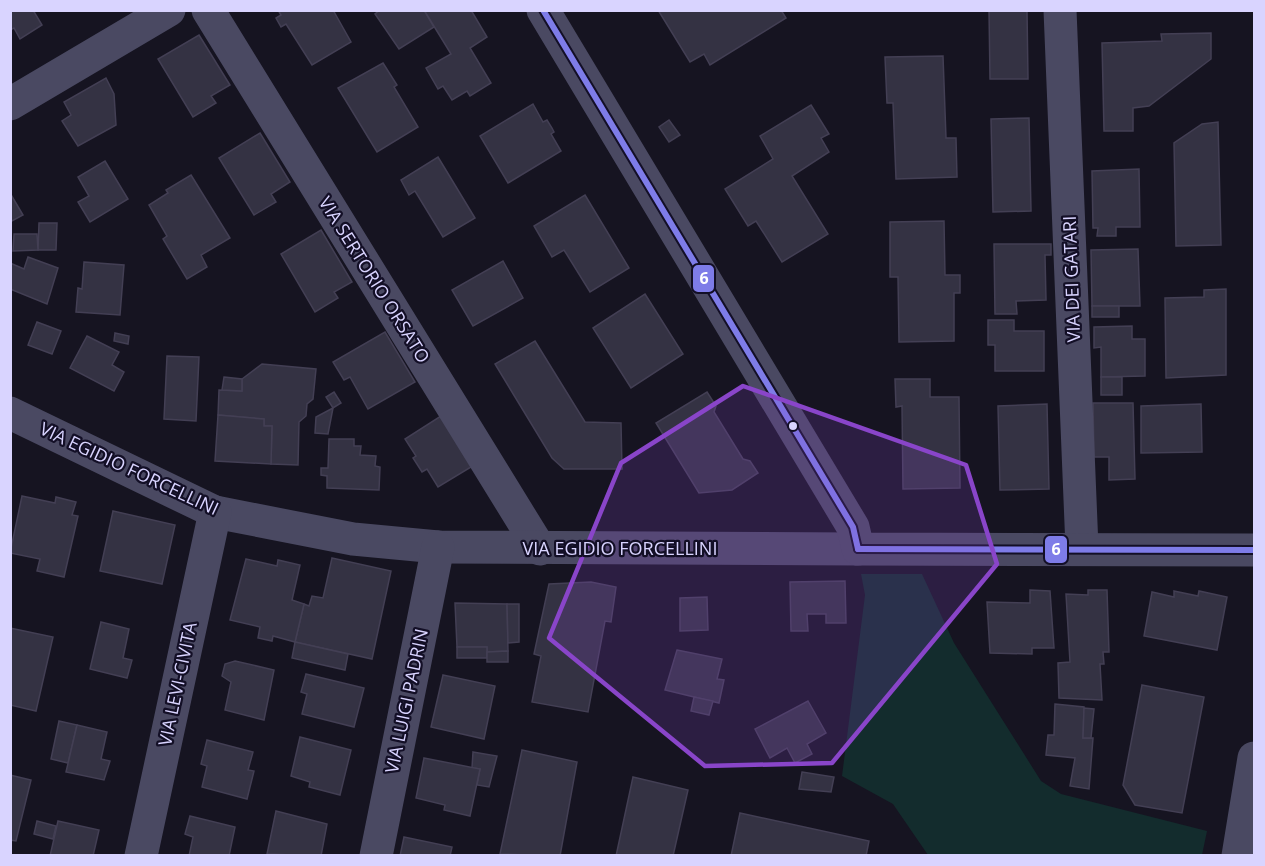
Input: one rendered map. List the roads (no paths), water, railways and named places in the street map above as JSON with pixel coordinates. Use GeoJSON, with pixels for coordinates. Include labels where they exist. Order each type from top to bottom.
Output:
{"type":"FeatureCollection","features":[{"type":"Feature","properties":{"kind":"street"},"geometry":{"type":"LineString","coordinates":[[10,104],[170,10]]}},
{"type":"Feature","properties":{"kind":"street","name":"VIA SERTORIO ORSATO"},"geometry":{"type":"LineString","coordinates":[[208,10],[540,549]]}},
{"type":"Feature","properties":{"kind":"street"},"geometry":{"type":"LineString","coordinates":[[543,10],[853,527],[858,549]]}},
{"type":"Feature","properties":{"kind":"street","name":"VIA DEI GATARI"},"geometry":{"type":"LineString","coordinates":[[1060,10],[1082,548]]}},
{"type":"Feature","properties":{"kind":"street","name":"VIA EGIDIO FORCELLINI"},"geometry":{"type":"LineString","coordinates":[[10,413],[215,512],[353,539],[438,547],[540,549],[1254,550]]}},
{"type":"Feature","properties":{"kind":"street","name":"VIA LEVI-CIVITA"},"geometry":{"type":"LineString","coordinates":[[141,855],[215,512]]}},
{"type":"Feature","properties":{"kind":"street","name":"VIA LUIGI PADRIN"},"geometry":{"type":"LineString","coordinates":[[376,855],[438,547]]}},
{"type":"Feature","properties":{"kind":"street"},"geometry":{"type":"LineString","coordinates":[[1238,855],[1254,758]]}}]}
